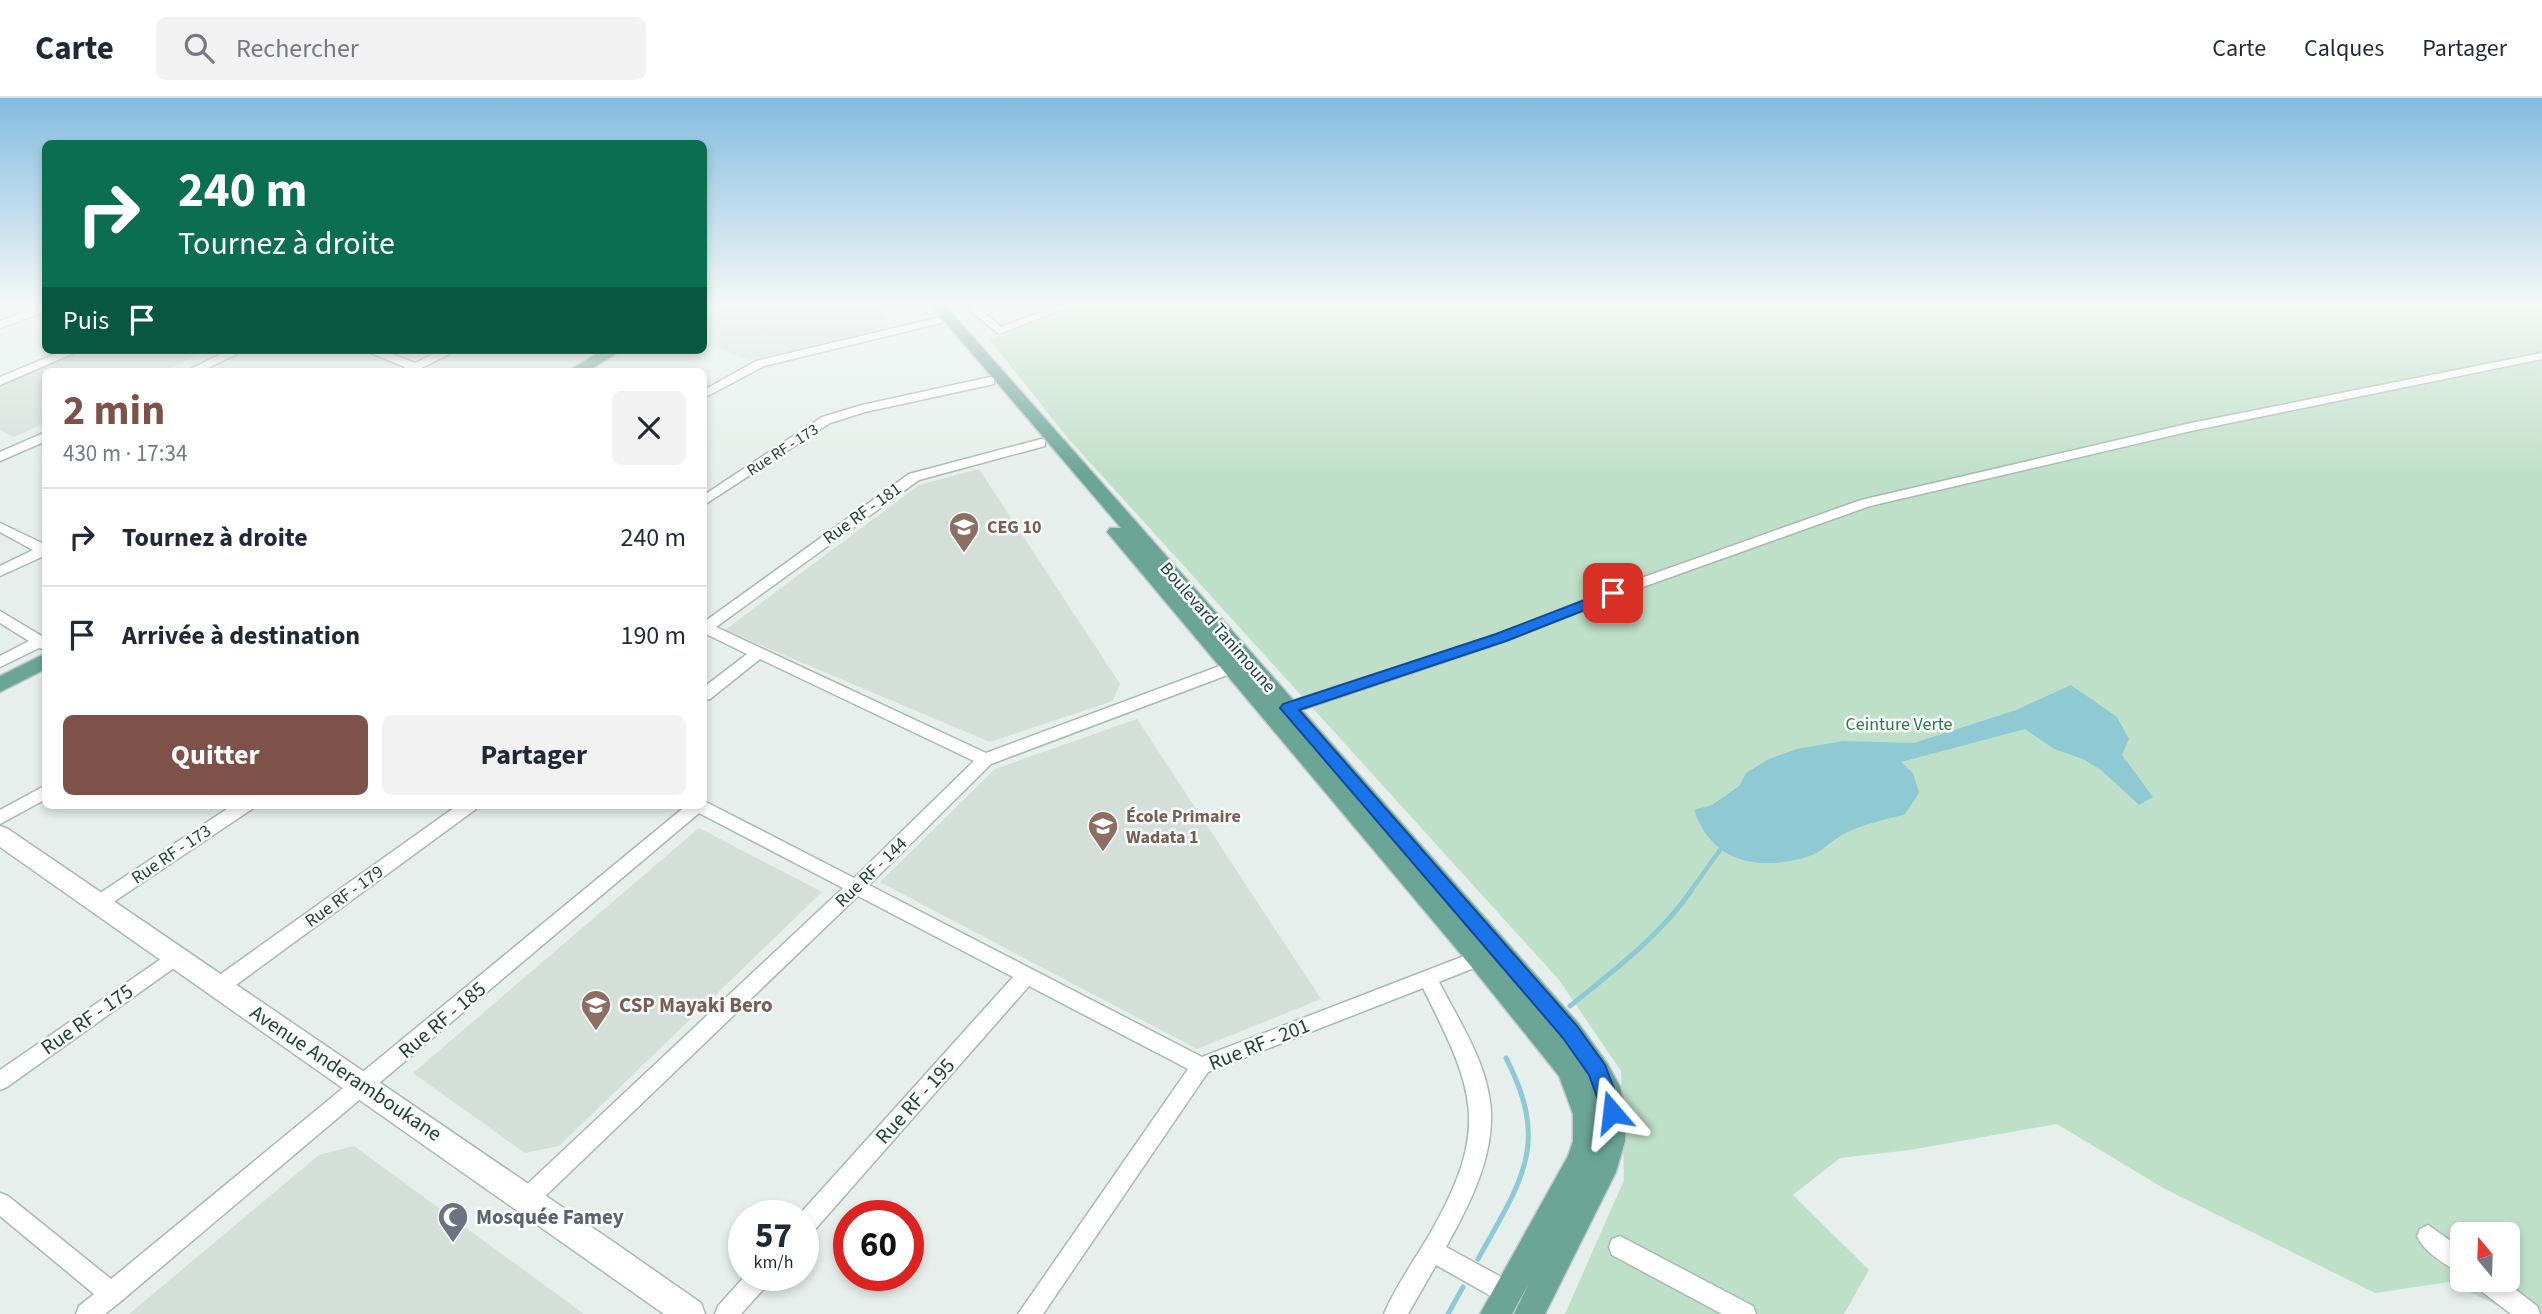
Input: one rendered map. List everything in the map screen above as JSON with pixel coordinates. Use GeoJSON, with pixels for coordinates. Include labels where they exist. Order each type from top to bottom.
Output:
{"type":"FeatureCollection","features":[{"type":"Feature","properties":{"kind":"main road","name":"Boulevard Tanimoune"},"geometry":{"type":"LineString","coordinates":[[974,361],[1244,663],[1570,1070],[1587,1114],[1587,1141],[1581,1160],[1495,1314]]}},
{"type":"Feature","properties":{"kind":"main road","name":"Boulevard Tanimoune"},"geometry":{"type":"LineString","coordinates":[[978,361],[1036,430]]}},
{"type":"Feature","properties":{"kind":"main road"},"geometry":{"type":"LineString","coordinates":[[0,685],[42,651]]}},
{"type":"Feature","properties":{"kind":"main road","name":"Boulevard Tanimoune"},"geometry":{"type":"LineString","coordinates":[[1280,711],[1506,955],[1570,1032],[1606,1087],[1612,1112],[1611,1141],[1606,1163],[1529,1314]]}},
{"type":"Feature","properties":{"kind":"street"},"geometry":{"type":"LineString","coordinates":[[0,381],[49,361]]}},
{"type":"Feature","properties":{"kind":"street"},"geometry":{"type":"LineString","coordinates":[[707,393],[769,361]]}},
{"type":"Feature","properties":{"kind":"street"},"geometry":{"type":"LineString","coordinates":[[1280,711],[1501,638],[1635,584],[1866,503],[2191,427],[2519,361]]}},
{"type":"Feature","properties":{"kind":"street","name":"Rue RF - 173"},"geometry":{"type":"LineString","coordinates":[[707,499],[826,420],[862,409],[990,381]]}},
{"type":"Feature","properties":{"kind":"street","name":"Rue RF - 181"},"geometry":{"type":"LineString","coordinates":[[707,625],[914,477],[1036,430]]}},
{"type":"Feature","properties":{"kind":"street"},"geometry":{"type":"LineString","coordinates":[[0,457],[42,438]]}},
{"type":"Feature","properties":{"kind":"street"},"geometry":{"type":"LineString","coordinates":[[0,441],[17,449]]}},
{"type":"Feature","properties":{"kind":"street"},"geometry":{"type":"LineString","coordinates":[[3,531],[42,548]]}},
{"type":"Feature","properties":{"kind":"street"},"geometry":{"type":"LineString","coordinates":[[0,572],[42,551]]}},
{"type":"Feature","properties":{"kind":"street"},"geometry":{"type":"LineString","coordinates":[[0,616],[42,648]]}},
{"type":"Feature","properties":{"kind":"street"},"geometry":{"type":"LineString","coordinates":[[707,628],[985,760],[1244,663]]}},
{"type":"Feature","properties":{"kind":"street"},"geometry":{"type":"LineString","coordinates":[[0,662],[42,650]]}},
{"type":"Feature","properties":{"kind":"street"},"geometry":{"type":"LineString","coordinates":[[707,693],[758,653]]}},
{"type":"Feature","properties":{"kind":"street","name":"Rue RF - 144"},"geometry":{"type":"LineString","coordinates":[[529,1197],[856,887],[985,760]]}},
{"type":"Feature","properties":{"kind":"street"},"geometry":{"type":"LineString","coordinates":[[0,818],[42,793]]}},
{"type":"Feature","properties":{"kind":"street","name":"Rue RF - 173"},"geometry":{"type":"LineString","coordinates":[[97,904],[240,809]]}},
{"type":"Feature","properties":{"kind":"street","name":"Rue RF - 179"},"geometry":{"type":"LineString","coordinates":[[218,987],[464,809]]}},
{"type":"Feature","properties":{"kind":"street","name":"Rue RF - 185"},"geometry":{"type":"LineString","coordinates":[[87,1314],[364,1086],[693,809]]}},
{"type":"Feature","properties":{"kind":"street"},"geometry":{"type":"LineString","coordinates":[[706,809],[1201,1066]]}},
{"type":"Feature","properties":{"kind":"street","name":"Avenue Anderamboukane"},"geometry":{"type":"LineString","coordinates":[[0,835],[174,958],[529,1197],[690,1314]]}},
{"type":"Feature","properties":{"kind":"street","name":"Rue RF - 175"},"geometry":{"type":"LineString","coordinates":[[0,1081],[174,958]]}},
{"type":"Feature","properties":{"kind":"street","name":"Rue RF - 201"},"geometry":{"type":"LineString","coordinates":[[1029,1314],[1201,1066],[1479,958]]}},
{"type":"Feature","properties":{"kind":"street","name":"Rue RF - 195"},"geometry":{"type":"LineString","coordinates":[[819,1209],[1027,975]]}},
{"type":"Feature","properties":{"kind":"street"},"geometry":{"type":"LineString","coordinates":[[1395,1314],[1469,1178],[1479,1150],[1482,1116],[1472,1069],[1428,978]]}},
{"type":"Feature","properties":{"kind":"street"},"geometry":{"type":"LineString","coordinates":[[0,1203],[112,1294]]}},
{"type":"Feature","properties":{"kind":"street"},"geometry":{"type":"LineString","coordinates":[[2428,1236],[2450,1253]]}},
{"type":"Feature","properties":{"kind":"street"},"geometry":{"type":"LineString","coordinates":[[1620,1247],[1745,1314]]}},
{"type":"Feature","properties":{"kind":"street"},"geometry":{"type":"LineString","coordinates":[[1430,1250],[1506,1293]]}},
{"type":"Feature","properties":{"kind":"street"},"geometry":{"type":"LineString","coordinates":[[726,1314],[747,1291]]}},
{"type":"Feature","properties":{"kind":"street"},"geometry":{"type":"LineString","coordinates":[[2501,1292],[2529,1314]]}},
{"type":"Feature","properties":{"kind":"shaded area"},"geometry":{"type":"Polygon","coordinates":[[[59,361],[186,361],[170,368],[42,368],[42,424],[14,437],[0,430],[0,385],[59,361]]]}},
{"type":"Feature","properties":{"kind":"shaded area","name":"CEG 10"},"geometry":{"type":"Polygon","coordinates":[[[979,469],[1120,684],[1113,701],[990,742],[725,630],[919,485],[979,469]]]}},
{"type":"Feature","properties":{"kind":"shaded area"},"geometry":{"type":"Polygon","coordinates":[[[1137,719],[1321,999],[1197,1049],[880,882],[995,769],[1137,719]]]}},
{"type":"Feature","properties":{"kind":"shaded area"},"geometry":{"type":"Polygon","coordinates":[[[699,828],[822,892],[559,1146],[525,1153],[413,1073],[699,828]]]}},
{"type":"Feature","properties":{"kind":"shaded area"},"geometry":{"type":"Polygon","coordinates":[[[354,1146],[584,1314],[129,1314],[319,1155],[354,1146]]]}},
{"type":"Feature","properties":{"kind":"green space","name":"Ceinture Verte"},"geometry":{"type":"Polygon","coordinates":[[[1006,361],[2542,361],[2542,1314],[2515,1314],[2470,1292],[2520,1292],[2520,1222],[2450,1222],[2450,1282],[2375,1293],[2165,1189],[2057,1124],[1910,1150],[1840,1158],[1793,1195],[1869,1270],[1844,1314],[1565,1314],[1624,1180],[1621,1071],[1559,980],[1067,437],[1006,361]]]}},
{"type":"Feature","properties":{"kind":"water"},"geometry":{"type":"Polygon","coordinates":[[[2071,685],[2117,717],[2129,739],[2122,755],[2153,797],[2139,805],[2101,770],[2083,759],[2054,749],[2025,729],[1901,762],[1913,773],[1919,793],[1905,814],[1851,831],[1807,857],[1771,863],[1739,859],[1712,842],[1694,810],[1712,805],[1739,786],[1746,773],[1769,759],[1797,749],[1843,741],[1914,743],[2016,710],[2071,685]]]}},
{"type":"Feature","properties":{"kind":"waterway"},"geometry":{"type":"LineString","coordinates":[[1690,892],[1720,850]]}},
{"type":"Feature","properties":{"kind":"waterway"},"geometry":{"type":"LineString","coordinates":[[1570,1006],[1650,938],[1691,891]]}},
{"type":"Feature","properties":{"kind":"waterway"},"geometry":{"type":"LineString","coordinates":[[1478,1259],[1507,1207],[1525,1162],[1527,1115],[1506,1058]]}},
{"type":"Feature","properties":{"kind":"waterway"},"geometry":{"type":"LineString","coordinates":[[1448,1314],[1463,1287]]}},
{"type":"Feature","properties":{"kind":"place","name":"CEG 10"},"geometry":{"type":"Point","coordinates":[964,554]}},
{"type":"Feature","properties":{"kind":"place","name":"École Primaire Wadata 1"},"geometry":{"type":"Point","coordinates":[1103,853]}},
{"type":"Feature","properties":{"kind":"place","name":"CSP Mayaki Bero"},"geometry":{"type":"Point","coordinates":[596,1032]}},
{"type":"Feature","properties":{"kind":"place","name":"Mosquée Famey"},"geometry":{"type":"Point","coordinates":[453,1244]}},
{"type":"Feature","properties":{"kind":"route"},"geometry":{"type":"LineString","coordinates":[[1612,1112],[1606,1087],[1598,1071],[1570,1032],[1506,955],[1288,708],[1501,638],[1613,593]]}}]}
